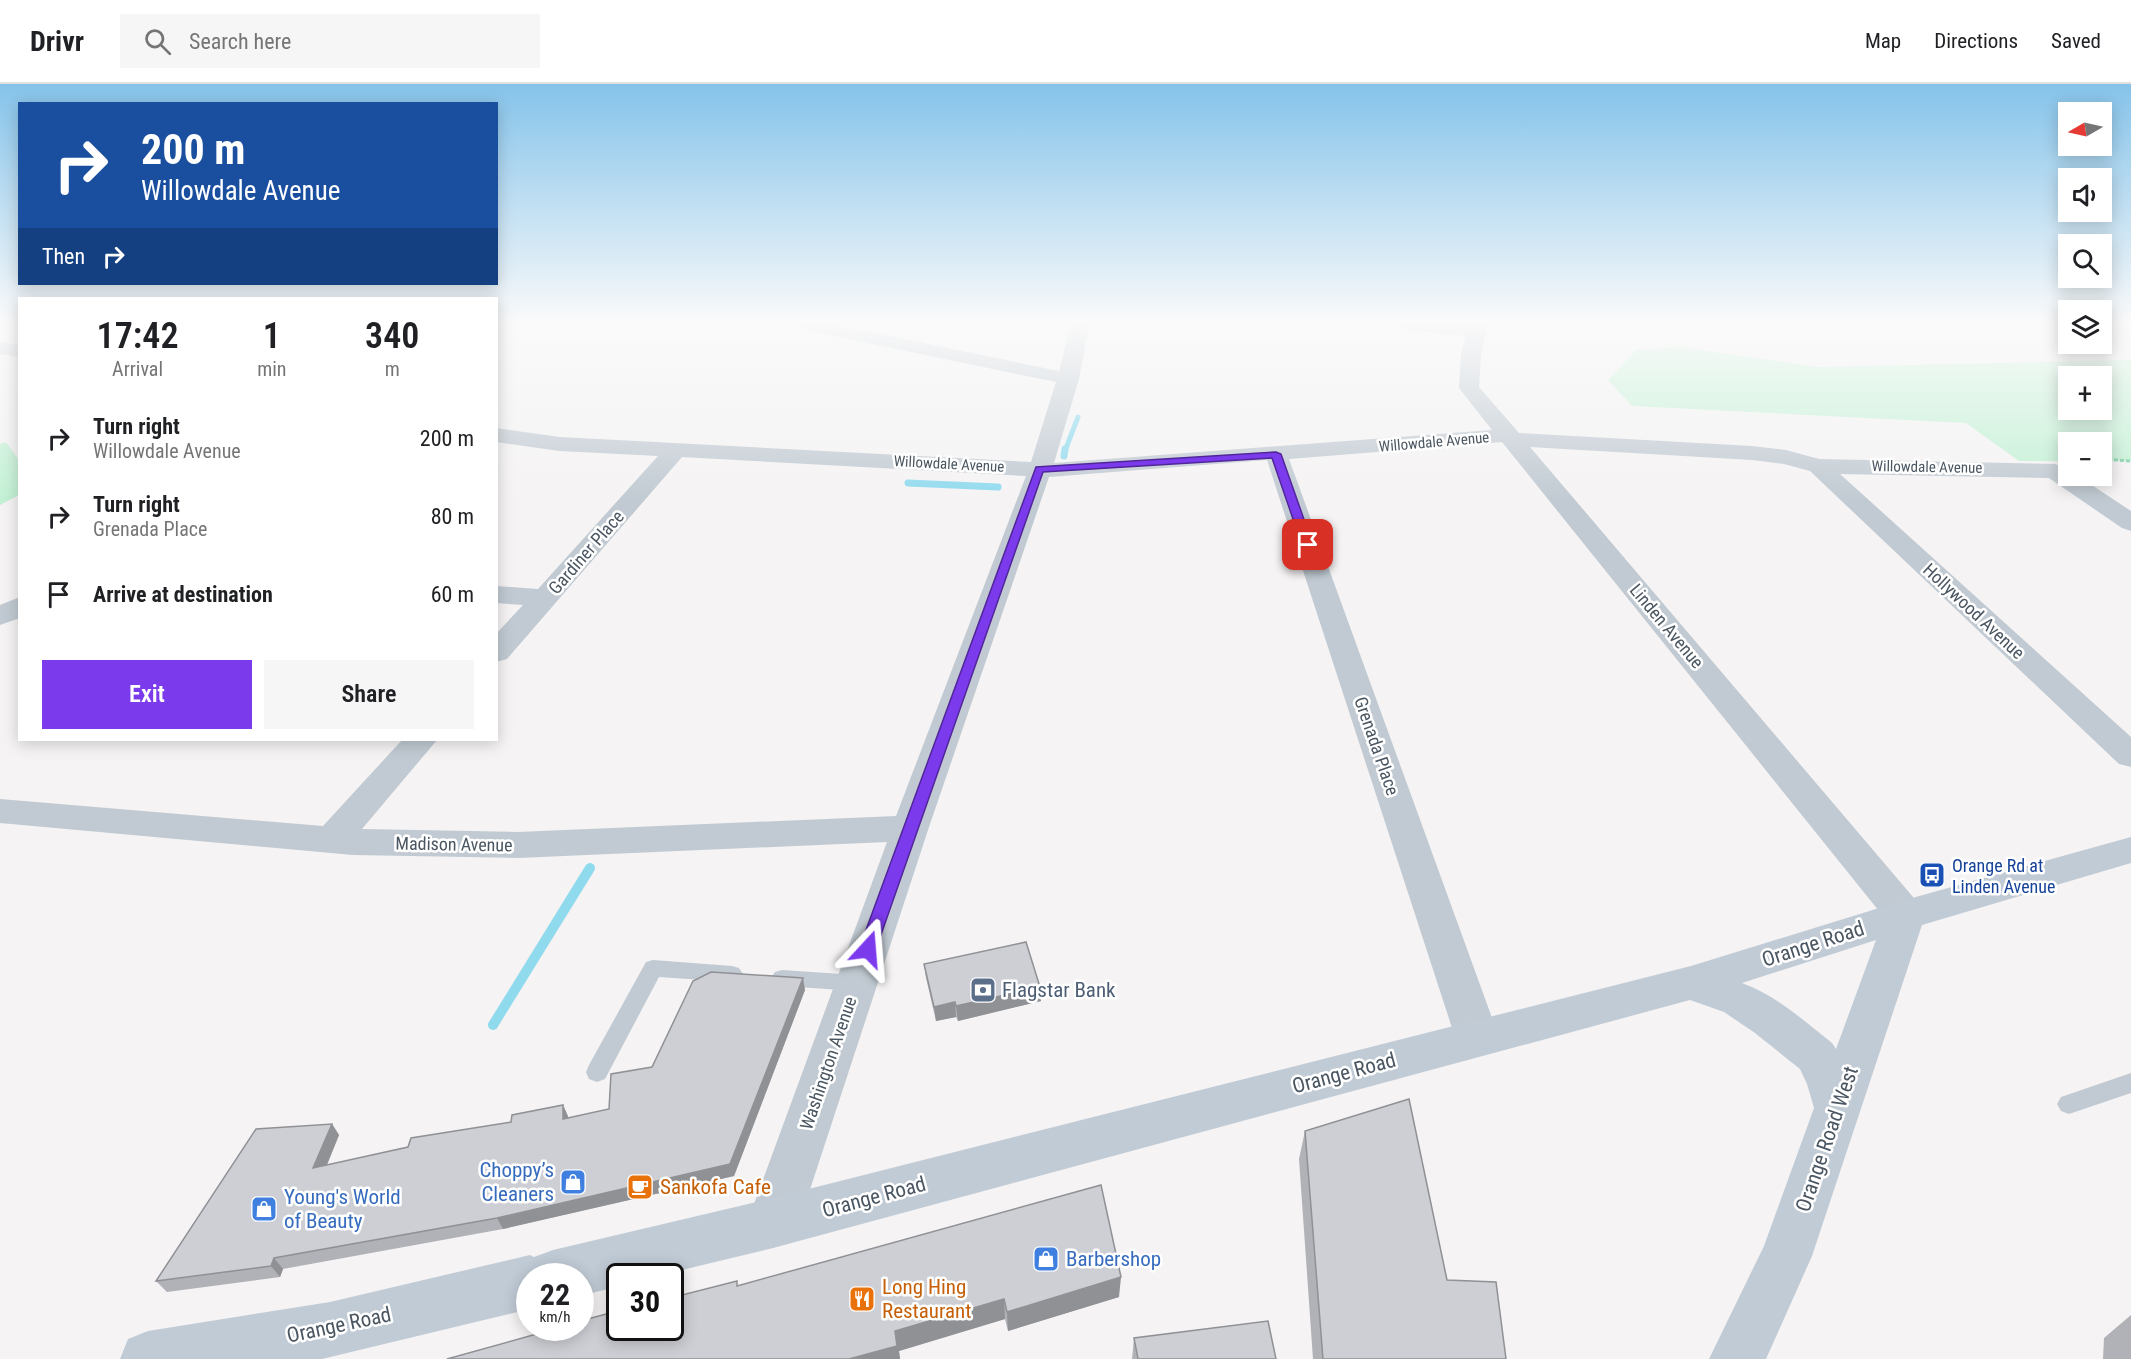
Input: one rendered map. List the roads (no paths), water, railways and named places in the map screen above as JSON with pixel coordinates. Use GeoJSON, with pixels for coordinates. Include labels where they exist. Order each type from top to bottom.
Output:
{"type":"FeatureCollection","features":[{"type":"Feature","properties":{"kind":"street","name":"Washington Avenue"},"geometry":{"type":"LineString","coordinates":[[773,1223],[1068,384]]}},
{"type":"Feature","properties":{"kind":"street","name":"Linden Avenue"},"geometry":{"type":"LineString","coordinates":[[1469,384],[1469,388],[1905,915]]}},
{"type":"Feature","properties":{"kind":"street","name":"Willowdale Avenue"},"geometry":{"type":"LineString","coordinates":[[498,435],[560,444],[1039,469],[1511,437],[1752,453],[1786,457],[1818,466],[2055,471],[2131,523]]}},
{"type":"Feature","properties":{"kind":"street","name":"Gardiner Place"},"geometry":{"type":"LineString","coordinates":[[498,651],[676,450]]}},
{"type":"Feature","properties":{"kind":"street","name":"Grenada Place"},"geometry":{"type":"LineString","coordinates":[[1276,454],[1477,1037]]}},
{"type":"Feature","properties":{"kind":"street","name":"Hollywood Avenue"},"geometry":{"type":"LineString","coordinates":[[1818,466],[2131,756]]}},
{"type":"Feature","properties":{"kind":"street"},"geometry":{"type":"LineString","coordinates":[[498,594],[545,598]]}},
{"type":"Feature","properties":{"kind":"street"},"geometry":{"type":"LineString","coordinates":[[0,616],[18,607]]}},
{"type":"Feature","properties":{"kind":"street"},"geometry":{"type":"LineString","coordinates":[[331,841],[419,741]]}},
{"type":"Feature","properties":{"kind":"street","name":"Madison Avenue"},"geometry":{"type":"LineString","coordinates":[[0,811],[331,841],[518,845],[910,828]]}},
{"type":"Feature","properties":{"kind":"street","name":"Orange Road"},"geometry":{"type":"LineString","coordinates":[[594,1266],[773,1223],[1477,1037],[1691,983],[1905,915],[2131,850]]}},
{"type":"Feature","properties":{"kind":"street","name":"Orange Road West"},"geometry":{"type":"LineString","coordinates":[[1737,1359],[1786,1256],[1905,915]]}},
{"type":"Feature","properties":{"kind":"street"},"geometry":{"type":"LineString","coordinates":[[1691,983],[1747,1005],[1771,1020],[1816,1056],[1830,1082],[1838,1109]]}},
{"type":"Feature","properties":{"kind":"street","name":"Orange Road"},"geometry":{"type":"LineString","coordinates":[[148,1359],[320,1344],[516,1286]]}},
{"type":"Feature","properties":{"kind":"lane"},"geometry":{"type":"LineString","coordinates":[[597,1072],[653,969],[856,983]]}},
{"type":"Feature","properties":{"kind":"lane"},"geometry":{"type":"LineString","coordinates":[[2069,1104],[2131,1083]]}},
{"type":"Feature","properties":{"kind":"waterway"},"geometry":{"type":"LineString","coordinates":[[1065,451],[1078,417]]}},
{"type":"Feature","properties":{"kind":"waterway"},"geometry":{"type":"LineString","coordinates":[[1064,456],[1065,449]]}},
{"type":"Feature","properties":{"kind":"waterway"},"geometry":{"type":"LineString","coordinates":[[908,483],[998,487]]}},
{"type":"Feature","properties":{"kind":"waterway"},"geometry":{"type":"LineString","coordinates":[[493,1025],[590,868]]}},
{"type":"Feature","properties":{"kind":"place","name":"Orange Rd at Linden Avenue"},"geometry":{"type":"Point","coordinates":[1932,875]}},
{"type":"Feature","properties":{"kind":"place","name":"Flagstar Bank"},"geometry":{"type":"Point","coordinates":[983,990]}},
{"type":"Feature","properties":{"kind":"place","name":"Choppy’s Cleaners"},"geometry":{"type":"Point","coordinates":[573,1182]}},
{"type":"Feature","properties":{"kind":"place","name":"Sankofa Cafe"},"geometry":{"type":"Point","coordinates":[640,1187]}},
{"type":"Feature","properties":{"kind":"place","name":"Young's World of Beauty"},"geometry":{"type":"Point","coordinates":[264,1209]}},
{"type":"Feature","properties":{"kind":"place","name":"Barbershop"},"geometry":{"type":"Point","coordinates":[1046,1259]}},
{"type":"Feature","properties":{"kind":"place","name":"Long Hing Restaurant"},"geometry":{"type":"Point","coordinates":[862,1299]}}]}
